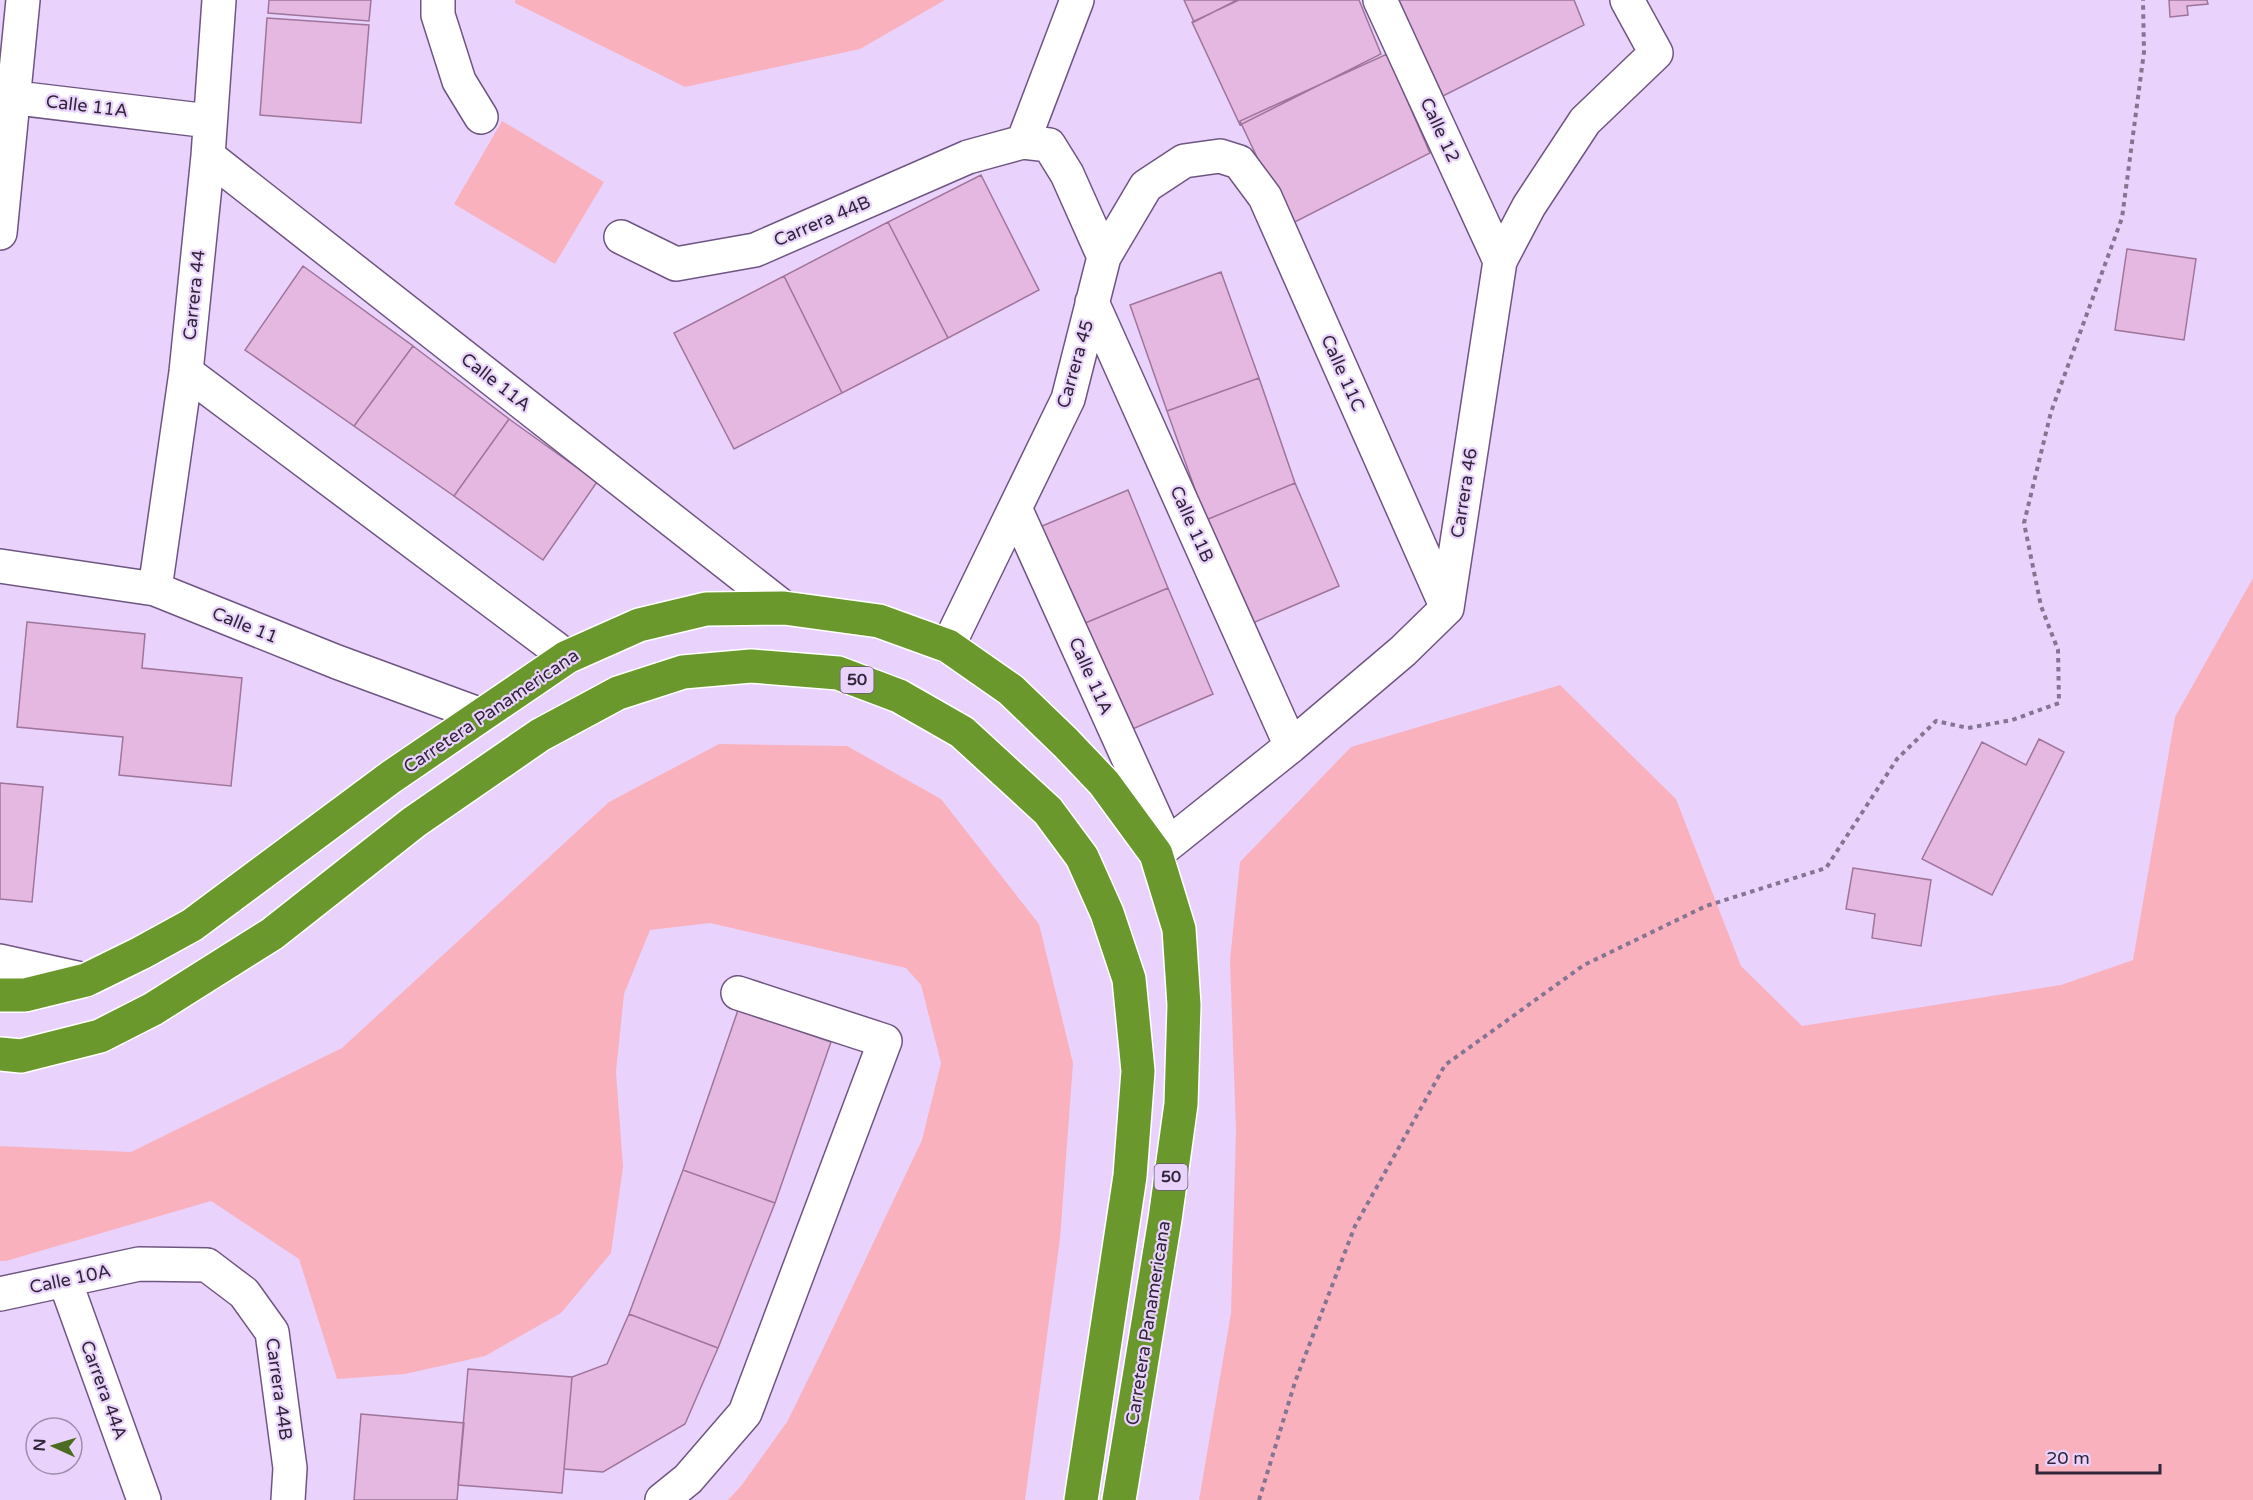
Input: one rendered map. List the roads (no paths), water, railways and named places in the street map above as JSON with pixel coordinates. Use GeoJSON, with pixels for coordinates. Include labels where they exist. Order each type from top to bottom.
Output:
{"type":"FeatureCollection","features":[{"type":"Feature","properties":{"kind":"highway","name":"Carretera Panamericana"},"geometry":{"type":"LineString","coordinates":[[0,995],[25,995],[87,980],[192,925],[391,777],[567,657],[639,625],[706,609],[784,608],[879,621],[948,646],[1011,690],[1104,783],[1162,849],[1179,929],[1184,1005],[1181,1104],[1160,1253],[1119,1500]]}},
{"type":"Feature","properties":{"kind":"highway","name":"50"},"geometry":{"type":"LineString","coordinates":[[0,1054],[21,1056],[100,1036],[153,1009],[272,934],[414,822],[540,735],[618,693],[683,672],[751,666],[838,673],[899,696],[962,732],[1048,811],[1082,857],[1107,913],[1129,979],[1138,1071],[1130,1176],[1081,1500]]}},
{"type":"Feature","properties":{"kind":"street"},"geometry":{"type":"LineString","coordinates":[[0,233],[7,97],[23,0]]}},
{"type":"Feature","properties":{"kind":"street","name":"Carrera 44"},"geometry":{"type":"LineString","coordinates":[[155,590],[186,372],[208,156],[219,0]]}},
{"type":"Feature","properties":{"kind":"street"},"geometry":{"type":"LineString","coordinates":[[438,0],[438,15],[459,81],[481,117]]}},
{"type":"Feature","properties":{"kind":"street"},"geometry":{"type":"LineString","coordinates":[[1077,0],[1023,142],[1049,145],[1067,174],[1104,256]]}},
{"type":"Feature","properties":{"kind":"street","name":"Calle 12"},"geometry":{"type":"LineString","coordinates":[[1380,0],[1500,261]]}},
{"type":"Feature","properties":{"kind":"street","name":"Carrera 46"},"geometry":{"type":"LineString","coordinates":[[1447,608],[1500,261],[1529,206],[1585,121],[1656,53],[1627,0]]}},
{"type":"Feature","properties":{"kind":"street","name":"Calle 11A"},"geometry":{"type":"LineString","coordinates":[[7,97],[209,121]]}},
{"type":"Feature","properties":{"kind":"street","name":"Carrera 44B"},"geometry":{"type":"LineString","coordinates":[[621,237],[676,264],[755,250],[968,157],[1023,142]]}},
{"type":"Feature","properties":{"kind":"street","name":"Calle 11A"},"geometry":{"type":"LineString","coordinates":[[208,156],[784,608]]}},
{"type":"Feature","properties":{"kind":"street","name":"Carrera 45"},"geometry":{"type":"LineString","coordinates":[[948,646],[1068,399],[1104,256],[1146,186],[1184,161],[1220,156]]}},
{"type":"Feature","properties":{"kind":"street","name":"Calle 11C"},"geometry":{"type":"LineString","coordinates":[[1220,156],[1239,162],[1264,197],[1447,608]]}},
{"type":"Feature","properties":{"kind":"street","name":"Calle 11B"},"geometry":{"type":"LineString","coordinates":[[1092,302],[1291,746]]}},
{"type":"Feature","properties":{"kind":"street"},"geometry":{"type":"LineString","coordinates":[[186,372],[567,657]]}},
{"type":"Feature","properties":{"kind":"street","name":"Calle 11A"},"geometry":{"type":"LineString","coordinates":[[1015,508],[1162,849]]}},
{"type":"Feature","properties":{"kind":"street","name":"Calle 11"},"geometry":{"type":"LineString","coordinates":[[0,566],[155,590],[337,662],[481,715]]}},
{"type":"Feature","properties":{"kind":"street"},"geometry":{"type":"LineString","coordinates":[[1162,849],[1291,746],[1403,651],[1447,608]]}},
{"type":"Feature","properties":{"kind":"street"},"geometry":{"type":"LineString","coordinates":[[0,961],[87,980]]}},
{"type":"Feature","properties":{"kind":"street"},"geometry":{"type":"LineString","coordinates":[[662,1500],[688,1479],[745,1413],[885,1041],[738,993]]}},
{"type":"Feature","properties":{"kind":"street","name":"Carrera 44B"},"geometry":{"type":"LineString","coordinates":[[139,1264],[207,1265],[244,1293],[272,1332],[290,1468],[288,1500]]}},
{"type":"Feature","properties":{"kind":"street","name":"Calle 10A"},"geometry":{"type":"LineString","coordinates":[[0,1294],[139,1264]]}},
{"type":"Feature","properties":{"kind":"street","name":"Carrera 44A"},"geometry":{"type":"LineString","coordinates":[[65,1281],[144,1500]]}}]}
